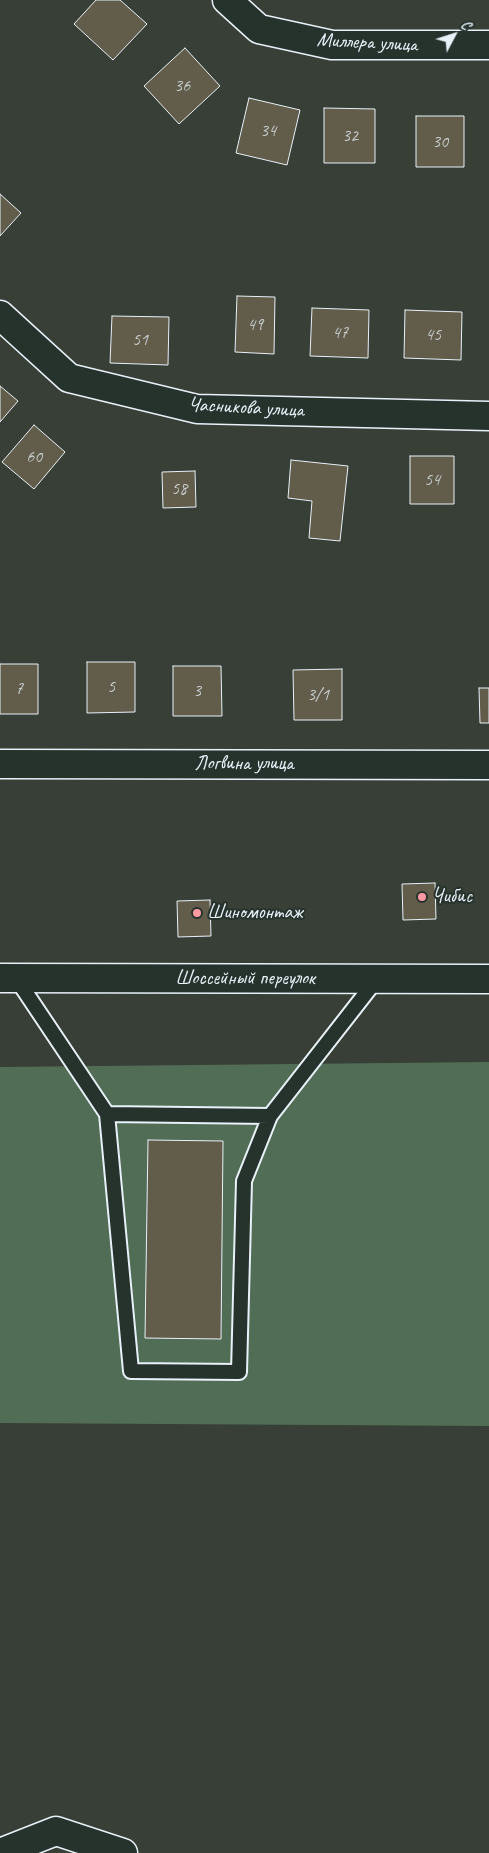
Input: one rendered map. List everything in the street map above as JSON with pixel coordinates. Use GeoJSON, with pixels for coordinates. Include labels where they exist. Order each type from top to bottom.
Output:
{"type":"FeatureCollection","features":[{"type":"Feature","properties":{"kind":"street","name":"Миллера улица"},"geometry":{"type":"LineString","coordinates":[[228,0],[259,29],[332,45],[489,45]]}},
{"type":"Feature","properties":{"kind":"street","name":"Часникова улица"},"geometry":{"type":"LineString","coordinates":[[0,315],[69,378],[197,409],[489,416]]}},
{"type":"Feature","properties":{"kind":"street","name":"Логвина улица"},"geometry":{"type":"LineString","coordinates":[[0,764],[489,765]]}},
{"type":"Feature","properties":{"kind":"street","name":"Шоссейный переулок"},"geometry":{"type":"LineString","coordinates":[[8,978],[489,980]]}},
{"type":"Feature","properties":{"kind":"street"},"geometry":{"type":"LineString","coordinates":[[0,1853],[56,1832],[124,1853]]}},
{"type":"Feature","properties":{"kind":"lane"},"geometry":{"type":"LineString","coordinates":[[8,978],[107,1114],[130,1371],[240,1372],[244,1181],[270,1116],[377,979]]}},
{"type":"Feature","properties":{"kind":"lane"},"geometry":{"type":"LineString","coordinates":[[107,1114],[270,1116]]}},
{"type":"Feature","properties":{"kind":"green space"},"geometry":{"type":"Polygon","coordinates":[[[489,1062],[489,1426],[0,1423],[0,1067],[489,1062]]]}},
{"type":"Feature","properties":{"kind":"building"},"geometry":{"type":"Polygon","coordinates":[[[96,0],[120,0],[147,24],[113,60],[74,24],[96,0]]]}},
{"type":"Feature","properties":{"kind":"building"},"geometry":{"type":"Polygon","coordinates":[[[185,48],[220,86],[179,124],[144,86],[185,48]]]}},
{"type":"Feature","properties":{"kind":"building"},"geometry":{"type":"Polygon","coordinates":[[[249,98],[300,110],[287,165],[236,153],[249,98]]]}},
{"type":"Feature","properties":{"kind":"building"},"geometry":{"type":"Polygon","coordinates":[[[324,108],[375,109],[375,163],[324,163],[324,108]]]}},
{"type":"Feature","properties":{"kind":"building"},"geometry":{"type":"Polygon","coordinates":[[[416,116],[464,116],[464,167],[416,167],[416,116]]]}},
{"type":"Feature","properties":{"kind":"building"},"geometry":{"type":"Polygon","coordinates":[[[0,194],[21,213],[0,236],[0,194]]]}},
{"type":"Feature","properties":{"kind":"building"},"geometry":{"type":"Polygon","coordinates":[[[237,296],[275,297],[274,354],[235,352],[237,296]]]}},
{"type":"Feature","properties":{"kind":"building"},"geometry":{"type":"Polygon","coordinates":[[[312,308],[369,310],[368,358],[310,356],[312,308]]]}},
{"type":"Feature","properties":{"kind":"building"},"geometry":{"type":"Polygon","coordinates":[[[405,310],[462,312],[461,360],[404,358],[405,310]]]}},
{"type":"Feature","properties":{"kind":"building"},"geometry":{"type":"Polygon","coordinates":[[[112,316],[169,317],[168,365],[110,363],[112,316]]]}},
{"type":"Feature","properties":{"kind":"building"},"geometry":{"type":"Polygon","coordinates":[[[0,386],[18,401],[0,422],[0,386]]]}},
{"type":"Feature","properties":{"kind":"building"},"geometry":{"type":"Polygon","coordinates":[[[34,425],[65,452],[34,489],[2,462],[34,425]]]}},
{"type":"Feature","properties":{"kind":"building"},"geometry":{"type":"Polygon","coordinates":[[[410,456],[454,456],[454,504],[410,504],[410,456]]]}},
{"type":"Feature","properties":{"kind":"building"},"geometry":{"type":"Polygon","coordinates":[[[291,460],[348,466],[340,541],[309,538],[312,501],[288,498],[291,460]]]}},
{"type":"Feature","properties":{"kind":"building"},"geometry":{"type":"Polygon","coordinates":[[[195,471],[196,507],[163,508],[162,472],[195,471]]]}},
{"type":"Feature","properties":{"kind":"building"},"geometry":{"type":"Polygon","coordinates":[[[87,662],[135,662],[135,712],[87,713],[87,662]]]}},
{"type":"Feature","properties":{"kind":"building"},"geometry":{"type":"Polygon","coordinates":[[[0,664],[38,664],[38,714],[0,714],[0,664]]]}},
{"type":"Feature","properties":{"kind":"building"},"geometry":{"type":"Polygon","coordinates":[[[173,666],[221,666],[222,716],[173,716],[173,666]]]}},
{"type":"Feature","properties":{"kind":"building"},"geometry":{"type":"Polygon","coordinates":[[[342,669],[342,720],[294,720],[293,670],[342,669]]]}},
{"type":"Feature","properties":{"kind":"building"},"geometry":{"type":"Polygon","coordinates":[[[479,688],[489,688],[489,723],[480,723],[479,688]]]}},
{"type":"Feature","properties":{"kind":"building"},"geometry":{"type":"Polygon","coordinates":[[[435,883],[436,919],[403,920],[402,884],[435,883]]]}},
{"type":"Feature","properties":{"kind":"building"},"geometry":{"type":"Polygon","coordinates":[[[210,900],[211,936],[178,937],[177,901],[210,900]]]}},
{"type":"Feature","properties":{"kind":"building"},"geometry":{"type":"Polygon","coordinates":[[[148,1140],[223,1141],[221,1339],[145,1338],[148,1140]]]}},
{"type":"Feature","properties":{"kind":"place","name":"Чибис"},"geometry":{"type":"Point","coordinates":[422,897]}},
{"type":"Feature","properties":{"kind":"place","name":"Шиномонтаж"},"geometry":{"type":"Point","coordinates":[197,913]}}]}
